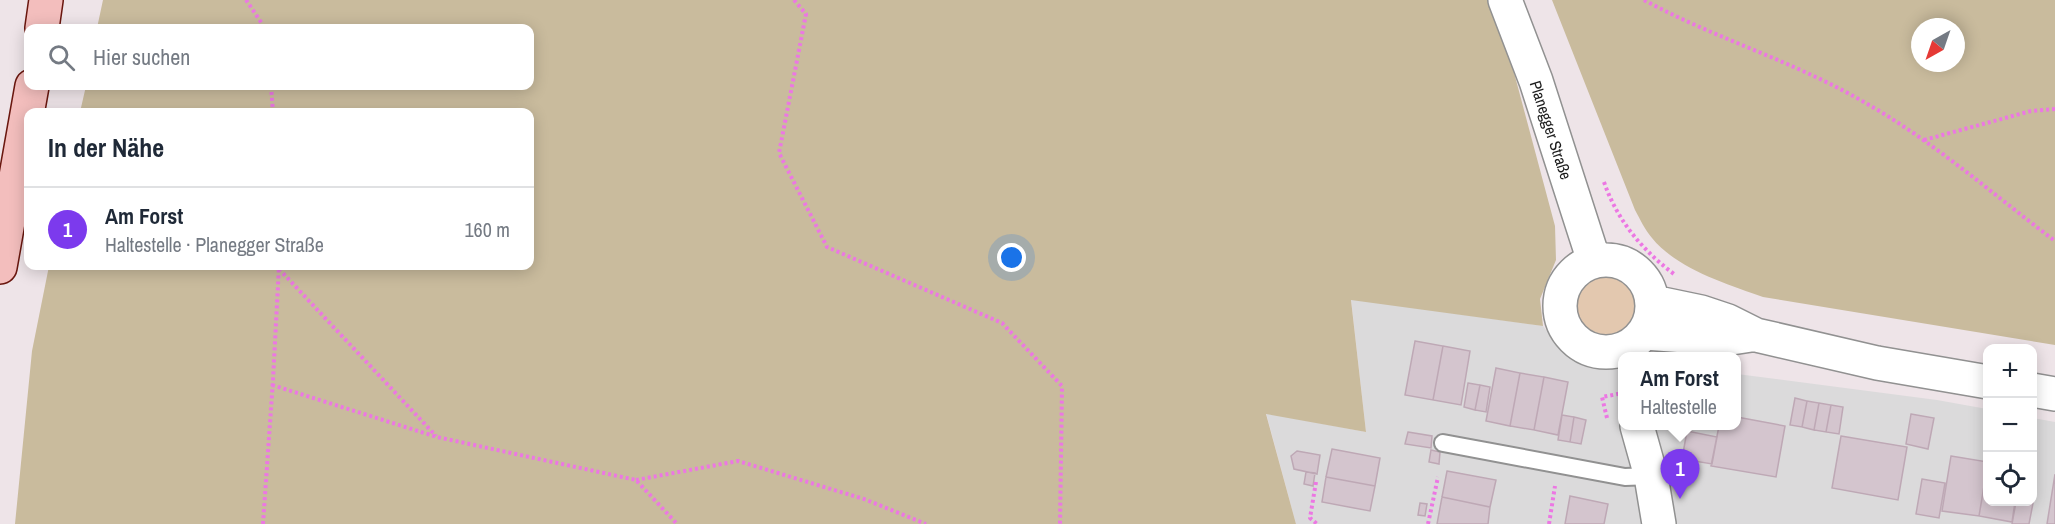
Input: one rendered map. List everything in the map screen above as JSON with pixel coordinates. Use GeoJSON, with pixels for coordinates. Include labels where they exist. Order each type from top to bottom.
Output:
{"type":"FeatureCollection","features":[{"type":"Feature","properties":{"kind":"main road"},"geometry":{"type":"LineString","coordinates":[[43,24],[46,0]]}},
{"type":"Feature","properties":{"kind":"main road"},"geometry":{"type":"LineString","coordinates":[[28,108],[31,90]]}},
{"type":"Feature","properties":{"kind":"main road"},"geometry":{"type":"LineString","coordinates":[[0,267],[24,131]]}},
{"type":"Feature","properties":{"kind":"street","name":"Planegger Straße"},"geometry":{"type":"LineString","coordinates":[[1505,0],[1536,81],[1594,261]]}},
{"type":"Feature","properties":{"kind":"street"},"geometry":{"type":"LineString","coordinates":[[1617,373],[1594,351],[1580,345],[1568,333],[1562,320],[1560,305],[1562,290],[1570,277],[1581,267],[1594,261],[1610,259],[1624,263],[1637,271],[1647,282],[1653,302],[1653,312],[1645,333],[1630,352]]}},
{"type":"Feature","properties":{"kind":"street"},"geometry":{"type":"LineString","coordinates":[[1653,302],[1701,312],[1728,321],[1756,335],[1877,363],[1983,381]]}},
{"type":"Feature","properties":{"kind":"street"},"geometry":{"type":"LineString","coordinates":[[1645,333],[1725,339],[1756,335]]}},
{"type":"Feature","properties":{"kind":"street"},"geometry":{"type":"LineString","coordinates":[[2037,391],[2055,394]]}},
{"type":"Feature","properties":{"kind":"street"},"geometry":{"type":"LineString","coordinates":[[1638,430],[1651,476],[1659,524]]}},
{"type":"Feature","properties":{"kind":"lane"},"geometry":{"type":"LineString","coordinates":[[1443,443],[1625,477],[1651,476]]}},
{"type":"Feature","properties":{"kind":"path"},"geometry":{"type":"LineString","coordinates":[[246,0],[262,24]]}},
{"type":"Feature","properties":{"kind":"path"},"geometry":{"type":"LineString","coordinates":[[795,0],[806,14],[779,153],[827,247],[1002,323],[1062,386],[1060,524]]}},
{"type":"Feature","properties":{"kind":"path"},"geometry":{"type":"LineString","coordinates":[[1644,0],[1676,17],[1856,97],[1923,141],[2055,241]]}},
{"type":"Feature","properties":{"kind":"path"},"geometry":{"type":"LineString","coordinates":[[271,90],[273,108]]}},
{"type":"Feature","properties":{"kind":"path"},"geometry":{"type":"LineString","coordinates":[[1923,141],[2031,111],[2055,110]]}},
{"type":"Feature","properties":{"kind":"path"},"geometry":{"type":"LineString","coordinates":[[1604,182],[1621,218],[1639,243],[1658,262],[1683,279]]}},
{"type":"Feature","properties":{"kind":"path"},"geometry":{"type":"LineString","coordinates":[[263,524],[279,270]]}},
{"type":"Feature","properties":{"kind":"path"},"geometry":{"type":"LineString","coordinates":[[282,270],[437,437]]}},
{"type":"Feature","properties":{"kind":"path"},"geometry":{"type":"LineString","coordinates":[[272,385],[437,437],[636,480],[738,461],[864,499],[926,524]]}},
{"type":"Feature","properties":{"kind":"path"},"geometry":{"type":"LineString","coordinates":[[1549,524],[1557,476]]}},
{"type":"Feature","properties":{"kind":"path"},"geometry":{"type":"LineString","coordinates":[[1428,524],[1438,477]]}},
{"type":"Feature","properties":{"kind":"path"},"geometry":{"type":"LineString","coordinates":[[636,480],[677,524]]}},
{"type":"Feature","properties":{"kind":"path"},"geometry":{"type":"LineString","coordinates":[[1316,482],[1310,518],[1317,524]]}},
{"type":"Feature","properties":{"kind":"shaded area"},"geometry":{"type":"Polygon","coordinates":[[[103,0],[1488,0],[1508,50],[1555,226],[1556,260],[1540,299],[1543,326],[1351,300],[1366,432],[1266,414],[1296,524],[15,524],[32,351],[48,270],[534,270],[534,108],[81,108],[85,90],[534,90],[534,24],[98,24],[103,0]]]}},
{"type":"Feature","properties":{"kind":"shaded area"},"geometry":{"type":"Polygon","coordinates":[[[1552,0],[2055,0],[2055,345],[1763,297],[1689,267],[1662,249],[1645,228],[1635,210],[1552,0]]]}},
{"type":"Feature","properties":{"kind":"shaded area"},"geometry":{"type":"Polygon","coordinates":[[[1606,276],[1623,281],[1631,289],[1636,306],[1631,323],[1623,331],[1606,336],[1589,331],[1581,323],[1576,306],[1581,289],[1589,281],[1606,276]]]}},
{"type":"Feature","properties":{"kind":"shaded area"},"geometry":{"type":"Polygon","coordinates":[[[1351,299],[1543,326],[1561,350],[1586,365],[1618,366],[1618,430],[1741,430],[1741,375],[1937,400],[1983,408],[1983,506],[2037,506],[2037,419],[2055,422],[2055,524],[1296,524],[1266,413],[1366,432],[1351,299]]]}},
{"type":"Feature","properties":{"kind":"building"},"geometry":{"type":"Polygon","coordinates":[[[1415,341],[1443,346],[1433,400],[1405,395],[1415,341]]]}},
{"type":"Feature","properties":{"kind":"building"},"geometry":{"type":"Polygon","coordinates":[[[1443,346],[1470,351],[1461,405],[1433,400],[1443,346]]]}},
{"type":"Feature","properties":{"kind":"building"},"geometry":{"type":"Polygon","coordinates":[[[1496,368],[1520,373],[1510,426],[1486,421],[1496,368]]]}},
{"type":"Feature","properties":{"kind":"building"},"geometry":{"type":"Polygon","coordinates":[[[1520,373],[1544,377],[1534,430],[1510,426],[1520,373]]]}},
{"type":"Feature","properties":{"kind":"building"},"geometry":{"type":"Polygon","coordinates":[[[1544,377],[1568,382],[1558,435],[1534,430],[1544,377]]]}},
{"type":"Feature","properties":{"kind":"building"},"geometry":{"type":"Polygon","coordinates":[[[1468,383],[1480,385],[1475,410],[1464,407],[1468,383]]]}},
{"type":"Feature","properties":{"kind":"building"},"geometry":{"type":"Polygon","coordinates":[[[1480,385],[1490,387],[1486,412],[1475,410],[1480,385]]]}},
{"type":"Feature","properties":{"kind":"building"},"geometry":{"type":"Polygon","coordinates":[[[1795,398],[1807,401],[1802,427],[1790,425],[1795,398]]]}},
{"type":"Feature","properties":{"kind":"building"},"geometry":{"type":"Polygon","coordinates":[[[1807,401],[1819,403],[1814,430],[1802,427],[1807,401]]]}},
{"type":"Feature","properties":{"kind":"building"},"geometry":{"type":"Polygon","coordinates":[[[1819,403],[1831,405],[1826,432],[1814,430],[1819,403]]]}},
{"type":"Feature","properties":{"kind":"building"},"geometry":{"type":"Polygon","coordinates":[[[1831,405],[1843,407],[1839,434],[1826,432],[1831,405]]]}},
{"type":"Feature","properties":{"kind":"building"},"geometry":{"type":"Polygon","coordinates":[[[1911,414],[1934,418],[1928,449],[1906,444],[1911,414]]]}},
{"type":"Feature","properties":{"kind":"building"},"geometry":{"type":"Polygon","coordinates":[[[1562,415],[1574,417],[1570,442],[1558,440],[1562,415]]]}},
{"type":"Feature","properties":{"kind":"building"},"geometry":{"type":"Polygon","coordinates":[[[1574,417],[1586,420],[1581,444],[1570,442],[1574,417]]]}},
{"type":"Feature","properties":{"kind":"building"},"geometry":{"type":"Polygon","coordinates":[[[1741,418],[1785,426],[1776,477],[1711,466],[1718,430],[1741,430],[1741,418]]]}},
{"type":"Feature","properties":{"kind":"building"},"geometry":{"type":"Polygon","coordinates":[[[1687,431],[1717,437],[1712,464],[1682,459],[1687,431]]]}},
{"type":"Feature","properties":{"kind":"building"},"geometry":{"type":"Polygon","coordinates":[[[1408,432],[1432,436],[1431,448],[1405,444],[1408,432]]]}},
{"type":"Feature","properties":{"kind":"building"},"geometry":{"type":"Polygon","coordinates":[[[1841,436],[1907,447],[1898,500],[1832,488],[1841,436]]]}},
{"type":"Feature","properties":{"kind":"building"},"geometry":{"type":"Polygon","coordinates":[[[1332,449],[1380,458],[1375,486],[1326,477],[1332,449]]]}},
{"type":"Feature","properties":{"kind":"building"},"geometry":{"type":"Polygon","coordinates":[[[1431,450],[1440,452],[1439,464],[1429,462],[1431,450]]]}},
{"type":"Feature","properties":{"kind":"building"},"geometry":{"type":"Polygon","coordinates":[[[1297,451],[1320,455],[1317,474],[1294,469],[1291,456],[1297,451]]]}},
{"type":"Feature","properties":{"kind":"building"},"geometry":{"type":"Polygon","coordinates":[[[1951,456],[1983,461],[1983,492],[1979,516],[1942,511],[1951,456]]]}},
{"type":"Feature","properties":{"kind":"building"},"geometry":{"type":"Polygon","coordinates":[[[1447,471],[1496,480],[1490,507],[1442,497],[1447,471]]]}},
{"type":"Feature","properties":{"kind":"building"},"geometry":{"type":"Polygon","coordinates":[[[1306,472],[1315,473],[1313,486],[1304,484],[1306,472]]]}},
{"type":"Feature","properties":{"kind":"building"},"geometry":{"type":"Polygon","coordinates":[[[2055,474],[2055,524],[2047,524],[2055,474]]]}},
{"type":"Feature","properties":{"kind":"building"},"geometry":{"type":"Polygon","coordinates":[[[1326,477],[1375,486],[1370,511],[1322,502],[1326,477]]]}},
{"type":"Feature","properties":{"kind":"building"},"geometry":{"type":"Polygon","coordinates":[[[1922,479],[1945,483],[1939,518],[1916,514],[1922,479]]]}},
{"type":"Feature","properties":{"kind":"building"},"geometry":{"type":"Polygon","coordinates":[[[1983,492],[1983,506],[2014,506],[2012,522],[1979,516],[1983,492]]]}},
{"type":"Feature","properties":{"kind":"building"},"geometry":{"type":"Polygon","coordinates":[[[1570,496],[1608,504],[1604,524],[1565,524],[1570,496]]]}},
{"type":"Feature","properties":{"kind":"building"},"geometry":{"type":"Polygon","coordinates":[[[1442,497],[1490,507],[1488,524],[1437,524],[1442,497]]]}},
{"type":"Feature","properties":{"kind":"building"},"geometry":{"type":"Polygon","coordinates":[[[1420,503],[1427,504],[1425,516],[1418,515],[1420,503]]]}},
{"type":"Feature","properties":{"kind":"building"},"geometry":{"type":"Polygon","coordinates":[[[2015,506],[2032,506],[2029,524],[2012,524],[2015,506]]]}},
{"type":"Feature","properties":{"kind":"place","name":"Am Forst"},"geometry":{"type":"Point","coordinates":[1680,499]}}]}
